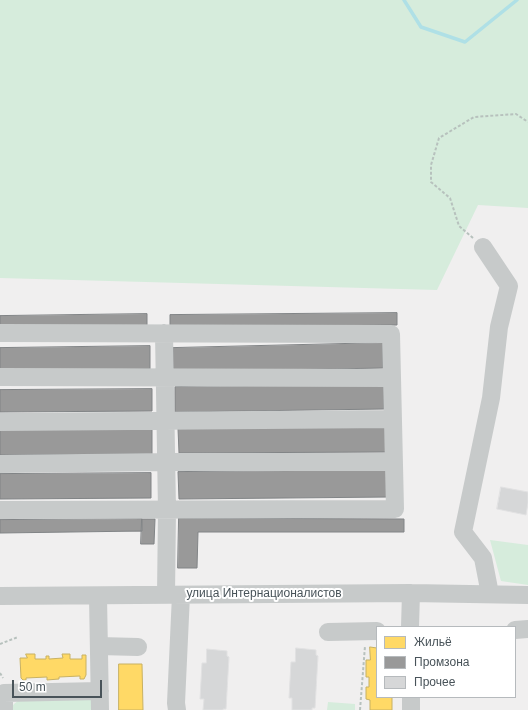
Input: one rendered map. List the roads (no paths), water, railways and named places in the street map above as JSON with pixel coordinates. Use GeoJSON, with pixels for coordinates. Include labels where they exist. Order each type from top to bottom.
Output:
{"type":"FeatureCollection","features":[{"type":"Feature","properties":{"kind":"street"},"geometry":{"type":"LineString","coordinates":[[482,247],[509,286],[499,327],[491,398],[463,532],[483,558],[490,594]]}},
{"type":"Feature","properties":{"kind":"street"},"geometry":{"type":"LineString","coordinates":[[0,333],[391,334],[395,509],[0,510]]}},
{"type":"Feature","properties":{"kind":"street"},"geometry":{"type":"LineString","coordinates":[[164,333],[167,510],[173,595],[177,710]]}},
{"type":"Feature","properties":{"kind":"street"},"geometry":{"type":"LineString","coordinates":[[0,377],[392,378]]}},
{"type":"Feature","properties":{"kind":"street"},"geometry":{"type":"LineString","coordinates":[[0,422],[393,419]]}},
{"type":"Feature","properties":{"kind":"street"},"geometry":{"type":"LineString","coordinates":[[0,464],[394,462]]}},
{"type":"Feature","properties":{"kind":"street"},"geometry":{"type":"LineString","coordinates":[[410,626],[411,593]]}},
{"type":"Feature","properties":{"kind":"street","name":"улица Интернационалистов"},"geometry":{"type":"LineString","coordinates":[[0,596],[411,593],[528,595]]}},
{"type":"Feature","properties":{"kind":"street"},"geometry":{"type":"LineString","coordinates":[[98,596],[100,710]]}},
{"type":"Feature","properties":{"kind":"street"},"geometry":{"type":"LineString","coordinates":[[516,630],[528,630]]}},
{"type":"Feature","properties":{"kind":"street"},"geometry":{"type":"LineString","coordinates":[[328,632],[371,636]]}},
{"type":"Feature","properties":{"kind":"street"},"geometry":{"type":"LineString","coordinates":[[99,646],[138,647]]}},
{"type":"Feature","properties":{"kind":"street"},"geometry":{"type":"LineString","coordinates":[[3,689],[100,691]]}},
{"type":"Feature","properties":{"kind":"street"},"geometry":{"type":"LineString","coordinates":[[411,698],[411,710]]}},
{"type":"Feature","properties":{"kind":"waterway"},"geometry":{"type":"LineString","coordinates":[[404,0],[421,27],[465,42],[517,0]]}}]}
